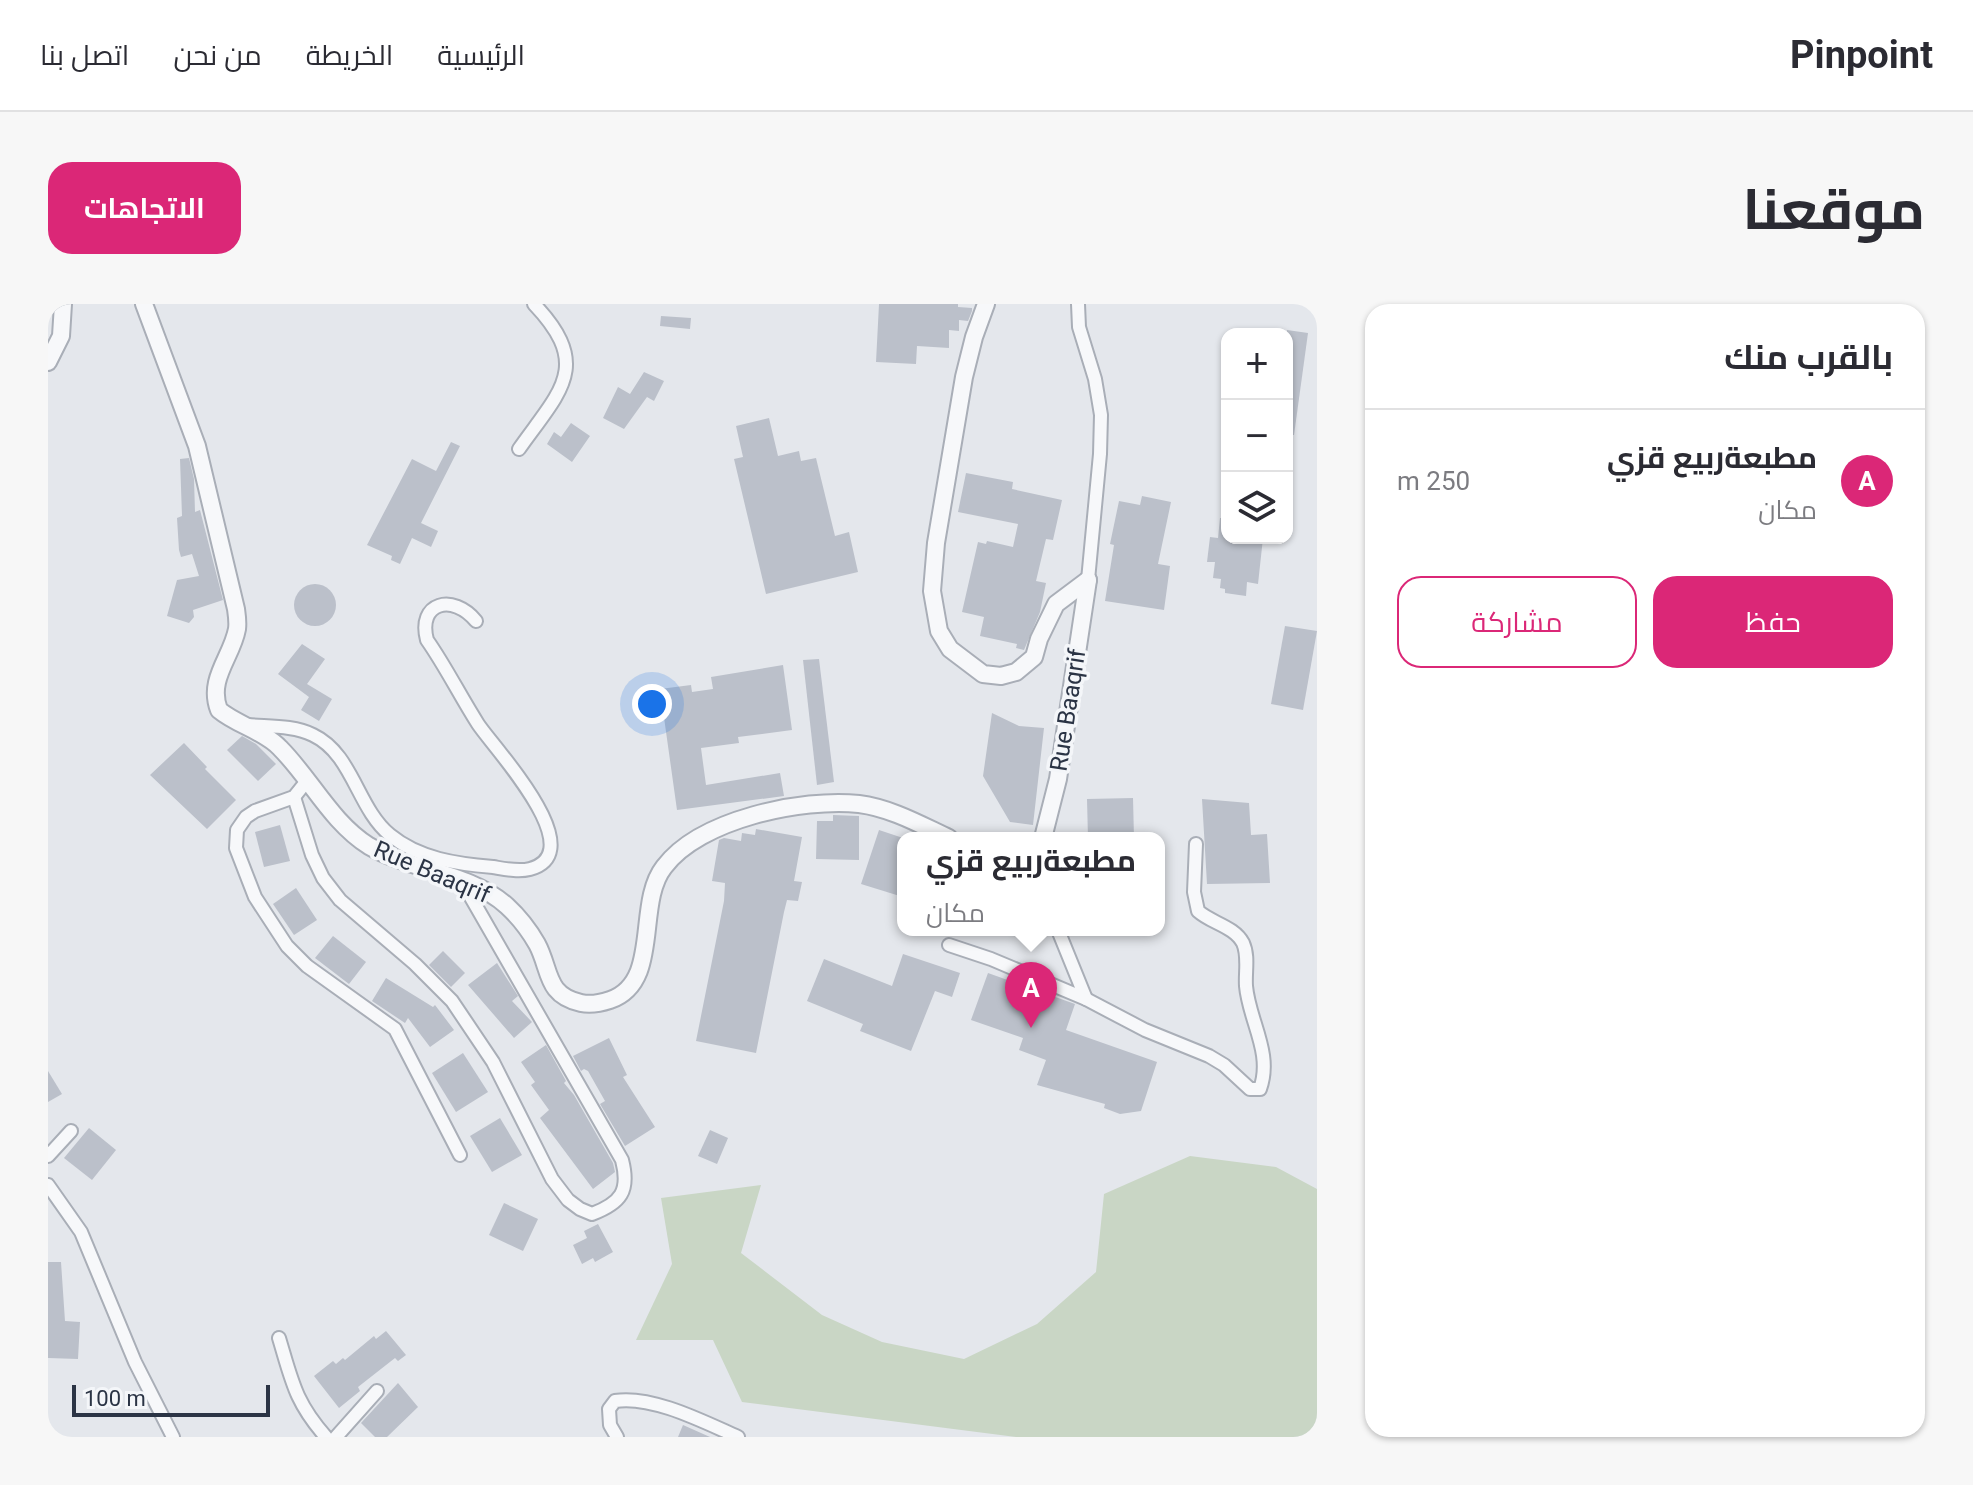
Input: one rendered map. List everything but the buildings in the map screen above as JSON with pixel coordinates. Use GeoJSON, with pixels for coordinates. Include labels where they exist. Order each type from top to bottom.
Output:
{"type":"FeatureCollection","features":[{"type":"Feature","properties":{"kind":"street"},"geometry":{"type":"LineString","coordinates":[[48,362],[61,336],[63,304]]}},
{"type":"Feature","properties":{"kind":"street","name":"Rue Baaqrif"},"geometry":{"type":"LineString","coordinates":[[144,304],[197,446],[236,609],[237,630],[222,664],[215,692],[219,710],[275,743],[353,835],[393,857],[487,892],[515,915],[538,947],[555,990],[574,1001],[595,1004],[618,997],[634,981],[645,949],[652,889],[662,869],[694,838],[765,813],[830,804],[860,804],[890,812],[935,832]]}},
{"type":"Feature","properties":{"kind":"street"},"geometry":{"type":"LineString","coordinates":[[519,449],[554,399],[567,373],[564,348],[553,327],[534,304]]}},
{"type":"Feature","properties":{"kind":"street"},"geometry":{"type":"LineString","coordinates":[[987,304],[974,337],[964,377],[936,543],[932,591],[939,631],[950,649],[983,674],[1001,676],[1016,672],[1034,657],[1056,604],[1088,580],[1101,415],[1095,379],[1079,327],[1078,304]]}},
{"type":"Feature","properties":{"kind":"street","name":"Rue Baaqrif"},"geometry":{"type":"LineString","coordinates":[[1045,832],[1058,779],[1088,580]]}},
{"type":"Feature","properties":{"kind":"street"},"geometry":{"type":"LineString","coordinates":[[240,725],[297,729],[324,742],[347,770],[372,818],[408,847],[429,857],[453,862],[531,869],[541,863],[550,846],[545,817],[477,723],[425,632],[427,617],[435,608],[448,604],[467,610],[476,621]]}},
{"type":"Feature","properties":{"kind":"street"},"geometry":{"type":"LineString","coordinates":[[306,782],[294,797],[246,817],[237,830],[236,848],[255,897],[287,946],[307,966],[395,1029],[460,1155]]}},
{"type":"Feature","properties":{"kind":"street"},"geometry":{"type":"LineString","coordinates":[[294,797],[312,855],[323,878],[340,900],[415,964],[452,1001],[493,1062],[561,1192],[580,1209],[592,1214],[603,1210],[620,1198],[624,1190],[622,1160],[461,880]]}},
{"type":"Feature","properties":{"kind":"street"},"geometry":{"type":"LineString","coordinates":[[949,945],[1086,999],[1145,1030],[1209,1056],[1250,1089],[1260,1089],[1263,1050],[1246,988],[1244,944],[1235,933],[1198,911],[1194,892],[1196,844]]}},
{"type":"Feature","properties":{"kind":"street"},"geometry":{"type":"LineString","coordinates":[[1060,936],[1086,999]]}},
{"type":"Feature","properties":{"kind":"street"},"geometry":{"type":"LineString","coordinates":[[48,1156],[71,1131]]}},
{"type":"Feature","properties":{"kind":"street"},"geometry":{"type":"LineString","coordinates":[[48,1185],[81,1232],[135,1362],[173,1437]]}},
{"type":"Feature","properties":{"kind":"street"},"geometry":{"type":"LineString","coordinates":[[279,1338],[295,1393],[305,1414],[326,1437]]}},
{"type":"Feature","properties":{"kind":"street"},"geometry":{"type":"LineString","coordinates":[[336,1437],[377,1391]]}},
{"type":"Feature","properties":{"kind":"street"},"geometry":{"type":"LineString","coordinates":[[617,1437],[610,1425],[609,1409],[615,1401],[631,1400],[695,1418],[738,1437]]}},
{"type":"Feature","properties":{"kind":"green space"},"geometry":{"type":"Polygon","coordinates":[[[1190,1156],[1276,1167],[1317,1189],[1317,1437],[1016,1437],[742,1402],[713,1340],[636,1340],[672,1264],[661,1198],[761,1185],[741,1253],[822,1315],[882,1342],[964,1359],[1037,1324],[1096,1272],[1104,1194],[1190,1156]]]}},
{"type":"Feature","properties":{"kind":"place","name":"مطبعةربيع قزي"},"geometry":{"type":"Point","coordinates":[1031,1028]}}]}
